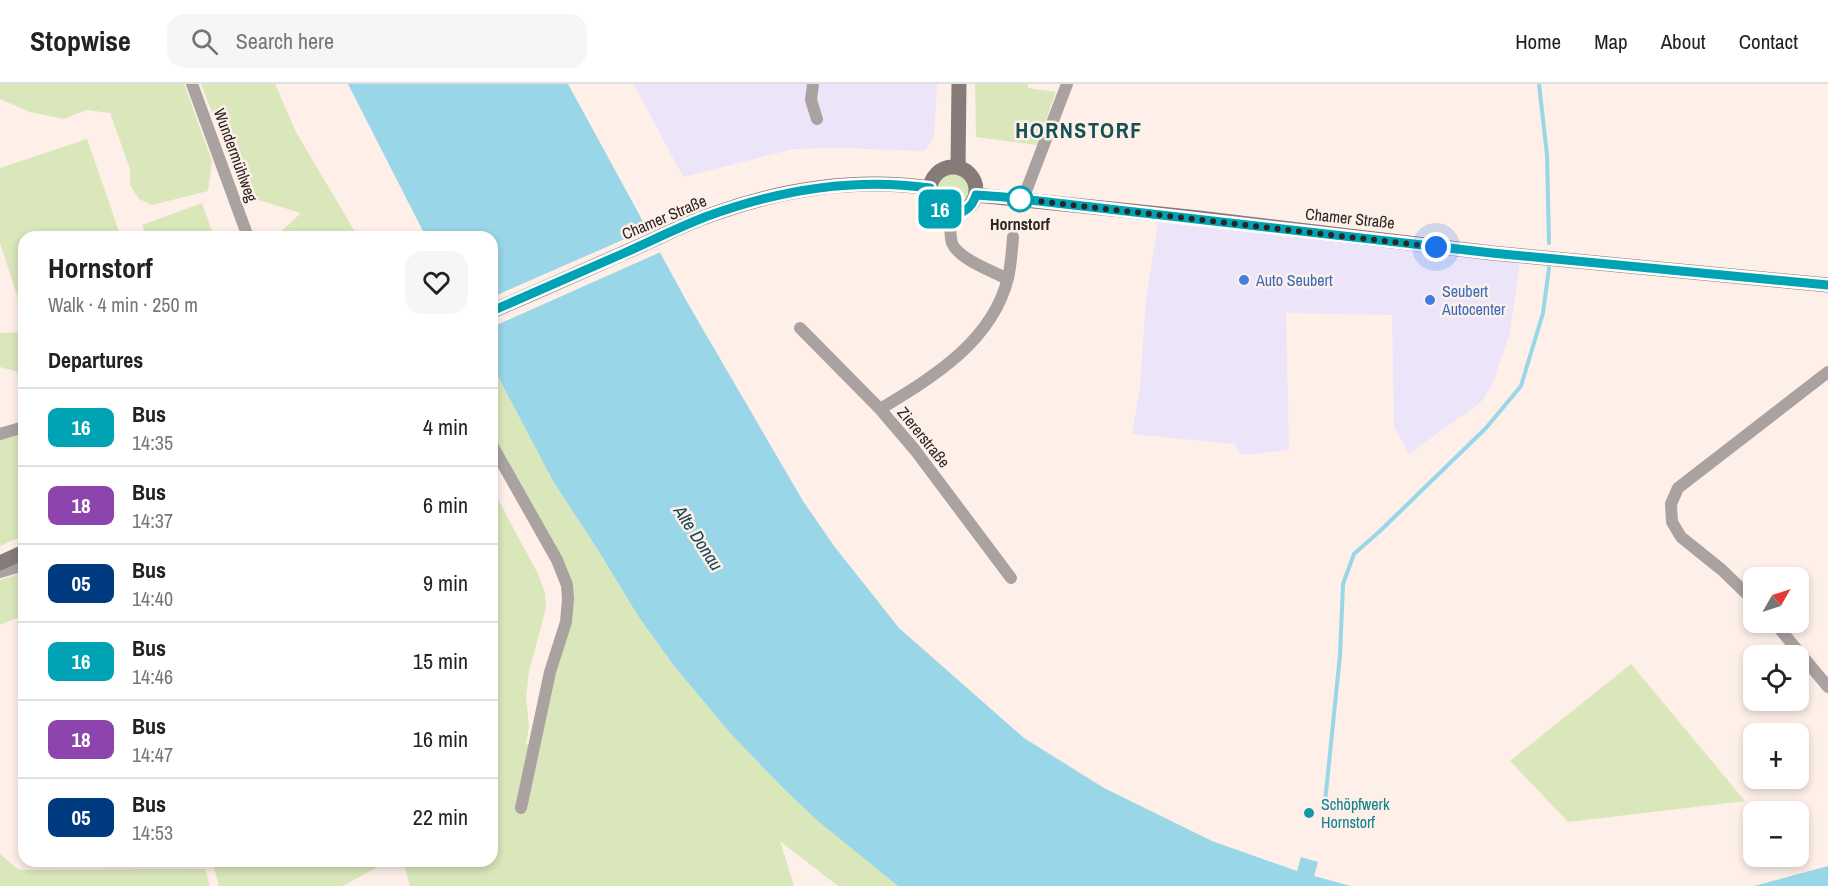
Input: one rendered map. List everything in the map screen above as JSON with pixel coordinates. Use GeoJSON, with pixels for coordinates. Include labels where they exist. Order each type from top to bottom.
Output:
{"type":"FeatureCollection","features":[{"type":"Feature","properties":{"kind":"main road"},"geometry":{"type":"LineString","coordinates":[[958,167],[959,84]]}},
{"type":"Feature","properties":{"kind":"main road"},"geometry":{"type":"LineString","coordinates":[[950,167],[958,167],[971,175],[981,195],[970,207],[958,214],[951,214],[944,212],[933,203],[930,188],[936,174],[950,167]]}},
{"type":"Feature","properties":{"kind":"main road","name":"Chamer Straße"},"geometry":{"type":"LineString","coordinates":[[498,308],[705,217],[778,195],[810,188],[861,184],[904,184],[930,188]]}},
{"type":"Feature","properties":{"kind":"main road","name":"Chamer Straße"},"geometry":{"type":"LineString","coordinates":[[981,195],[1492,253],[1828,285]]}},
{"type":"Feature","properties":{"kind":"main road"},"geometry":{"type":"LineString","coordinates":[[0,562],[18,554]]}},
{"type":"Feature","properties":{"kind":"street","name":"Wundermühlweg"},"geometry":{"type":"LineString","coordinates":[[192,84],[246,231]]}},
{"type":"Feature","properties":{"kind":"street"},"geometry":{"type":"LineString","coordinates":[[813,84],[811,100],[817,119]]}},
{"type":"Feature","properties":{"kind":"street"},"geometry":{"type":"LineString","coordinates":[[1023,199],[1067,84]]}},
{"type":"Feature","properties":{"kind":"street"},"geometry":{"type":"LineString","coordinates":[[951,214],[950,233],[956,249],[963,256],[1007,279]]}},
{"type":"Feature","properties":{"kind":"street","name":"Ziererstraße"},"geometry":{"type":"LineString","coordinates":[[1011,578],[915,450],[880,409],[931,378],[970,344],[993,313],[1007,279],[1014,237]]}},
{"type":"Feature","properties":{"kind":"street"},"geometry":{"type":"LineString","coordinates":[[800,327],[880,409]]}},
{"type":"Feature","properties":{"kind":"street"},"geometry":{"type":"LineString","coordinates":[[1743,590],[1681,537],[1672,522],[1671,504],[1678,488],[1828,372]]}},
{"type":"Feature","properties":{"kind":"street"},"geometry":{"type":"LineString","coordinates":[[0,434],[18,429]]}},
{"type":"Feature","properties":{"kind":"street"},"geometry":{"type":"LineString","coordinates":[[498,456],[557,560],[567,585],[568,599],[566,622],[550,672],[521,808]]}},
{"type":"Feature","properties":{"kind":"street"},"geometry":{"type":"LineString","coordinates":[[0,572],[18,567]]}},
{"type":"Feature","properties":{"kind":"street"},"geometry":{"type":"LineString","coordinates":[[1783,633],[1828,687]]}},
{"type":"Feature","properties":{"kind":"shaded area"},"geometry":{"type":"Polygon","coordinates":[[[634,84],[937,84],[934,137],[925,151],[793,149],[683,177],[634,84]]]}},
{"type":"Feature","properties":{"kind":"shaded area"},"geometry":{"type":"Polygon","coordinates":[[[1158,222],[1520,261],[1510,332],[1492,385],[1481,402],[1409,454],[1394,427],[1392,315],[1286,313],[1289,450],[1242,455],[1234,444],[1132,434],[1140,386],[1146,300],[1158,222]]]}},
{"type":"Feature","properties":{"kind":"green space"},"geometry":{"type":"Polygon","coordinates":[[[0,84],[184,84],[212,161],[208,191],[152,205],[139,199],[130,185],[130,169],[110,113],[86,110],[64,119],[30,112],[0,99],[0,84]]]}},
{"type":"Feature","properties":{"kind":"green space"},"geometry":{"type":"Polygon","coordinates":[[[201,84],[275,84],[296,132],[354,231],[282,231],[301,213],[245,196],[201,84]]]}},
{"type":"Feature","properties":{"kind":"green space"},"geometry":{"type":"Polygon","coordinates":[[[975,84],[1028,84],[1028,88],[1056,92],[1037,145],[976,137],[975,84]]]}},
{"type":"Feature","properties":{"kind":"green space"},"geometry":{"type":"Polygon","coordinates":[[[87,139],[119,231],[18,231],[18,298],[0,243],[0,168],[87,139]]]}},
{"type":"Feature","properties":{"kind":"green space"},"geometry":{"type":"Polygon","coordinates":[[[954,173],[966,178],[971,190],[966,202],[954,207],[942,202],[937,190],[942,178],[954,173]]]}},
{"type":"Feature","properties":{"kind":"green space"},"geometry":{"type":"Polygon","coordinates":[[[202,203],[212,231],[144,231],[142,225],[202,203]]]}},
{"type":"Feature","properties":{"kind":"green space"},"geometry":{"type":"Polygon","coordinates":[[[18,332],[18,373],[0,367],[0,333],[18,332]]]}},
{"type":"Feature","properties":{"kind":"green space"},"geometry":{"type":"Polygon","coordinates":[[[498,376],[553,481],[638,616],[674,666],[731,734],[783,788],[898,886],[838,886],[780,841],[794,886],[410,886],[405,867],[498,867],[498,499],[538,574],[545,593],[546,608],[529,671],[526,697],[529,727],[526,744],[540,740],[545,706],[567,631],[564,569],[498,447],[498,376]]]}},
{"type":"Feature","properties":{"kind":"green space"},"geometry":{"type":"Polygon","coordinates":[[[18,435],[18,538],[0,546],[0,440],[18,435]]]}},
{"type":"Feature","properties":{"kind":"green space"},"geometry":{"type":"Polygon","coordinates":[[[18,574],[18,618],[0,625],[0,580],[18,574]]]}},
{"type":"Feature","properties":{"kind":"green space"},"geometry":{"type":"Polygon","coordinates":[[[1631,664],[1745,801],[1568,822],[1510,761],[1631,664]]]}},
{"type":"Feature","properties":{"kind":"green space"},"geometry":{"type":"Polygon","coordinates":[[[0,854],[19,870],[205,869],[210,886],[0,886],[0,854]]]}},
{"type":"Feature","properties":{"kind":"green space"},"geometry":{"type":"Polygon","coordinates":[[[214,867],[377,867],[343,886],[219,886],[214,867]]]}},
{"type":"Feature","properties":{"kind":"water","name":"Alte Donau"},"geometry":{"type":"Polygon","coordinates":[[[348,84],[568,84],[687,302],[803,501],[834,546],[899,628],[1024,738],[1104,788],[1212,841],[1297,871],[1301,857],[1318,862],[1314,876],[1351,886],[898,886],[818,821],[731,734],[674,666],[638,616],[553,481],[498,376],[498,231],[423,231],[348,84]]]}},
{"type":"Feature","properties":{"kind":"water"},"geometry":{"type":"Polygon","coordinates":[[[1828,866],[1828,886],[1754,886],[1828,866]]]}},
{"type":"Feature","properties":{"kind":"pier"},"geometry":{"type":"Polygon","coordinates":[[[650,228],[663,251],[498,324],[498,294],[650,228]]]}},
{"type":"Feature","properties":{"kind":"waterway"},"geometry":{"type":"LineString","coordinates":[[1539,84],[1547,155],[1549,243]]}},
{"type":"Feature","properties":{"kind":"waterway"},"geometry":{"type":"LineString","coordinates":[[1325,802],[1340,655],[1343,584],[1354,554],[1486,428],[1521,386],[1543,313],[1549,268]]}},
{"type":"Feature","properties":{"kind":"bus line","name":"16"},"geometry":{"type":"LineString","coordinates":[[498,308],[705,217],[778,195],[810,188],[850,184],[904,184],[930,188],[933,203],[944,212],[951,214],[965,211],[970,207],[976,195],[1004,197],[1492,253],[1828,285]]}},
{"type":"Feature","properties":{"kind":"place","name":"Hornstorf"},"geometry":{"type":"Point","coordinates":[1020,199]}},
{"type":"Feature","properties":{"kind":"place","name":"Auto Seubert"},"geometry":{"type":"Point","coordinates":[1244,280]}},
{"type":"Feature","properties":{"kind":"place","name":"Seubert Autocenter"},"geometry":{"type":"Point","coordinates":[1430,300]}},
{"type":"Feature","properties":{"kind":"place","name":"Schöpfwerk Hornstorf"},"geometry":{"type":"Point","coordinates":[1309,813]}},
{"type":"Feature","properties":{"kind":"district","name":"HORNSTORF"},"geometry":{"type":"Point","coordinates":[1079,130]}},
{"type":"Feature","properties":{"kind":"route"},"geometry":{"type":"LineString","coordinates":[[1020,199],[1436,247]]}}]}
